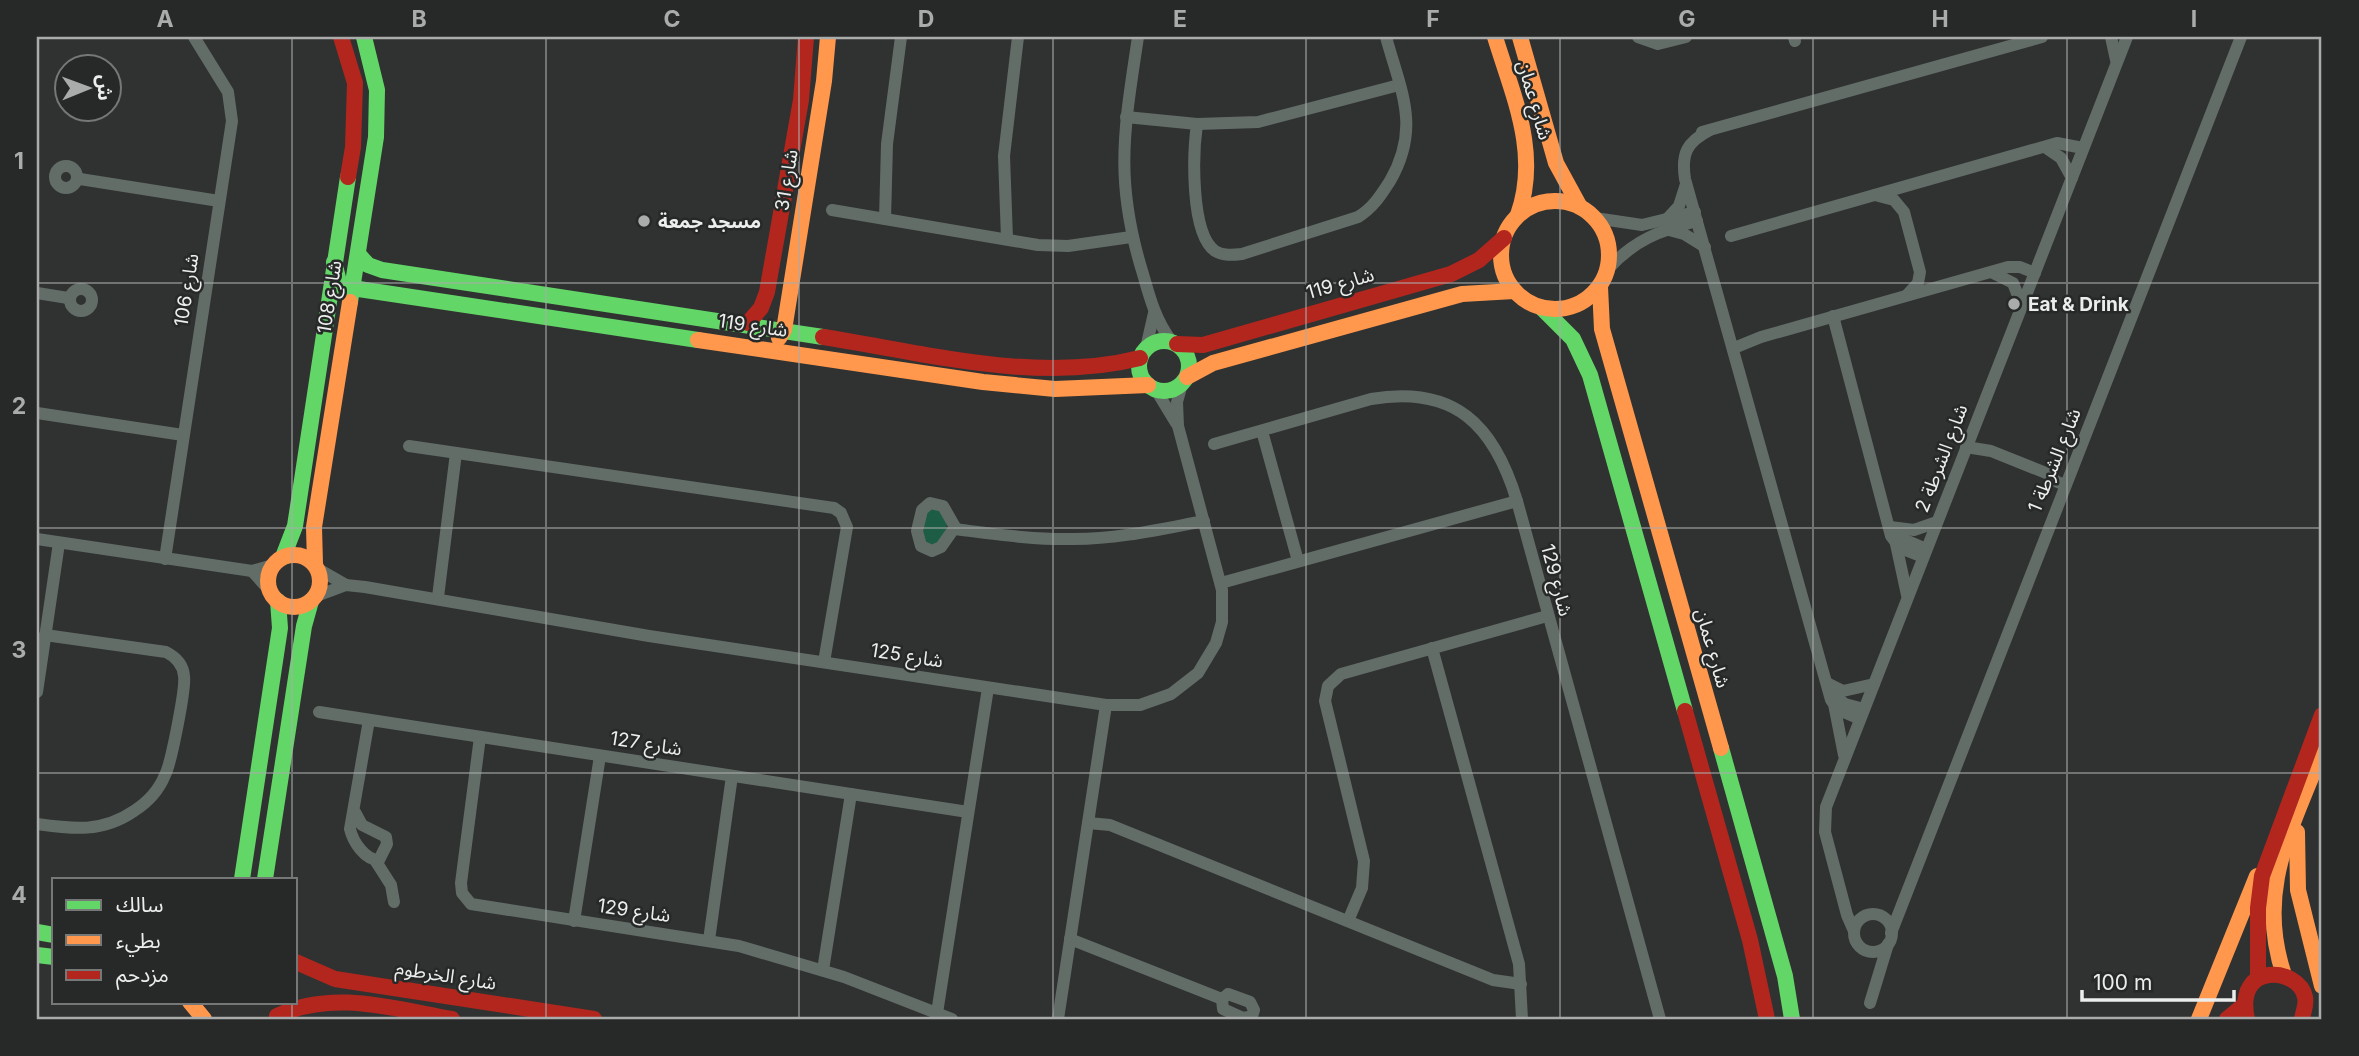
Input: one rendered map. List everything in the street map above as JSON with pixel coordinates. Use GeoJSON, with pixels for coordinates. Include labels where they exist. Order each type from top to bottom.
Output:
{"type":"FeatureCollection","features":[{"type":"Feature","properties":{"kind":"street","name":"شارع 106"},"geometry":{"type":"LineString","coordinates":[[165,559],[232,106],[225,85],[194,37]]}},
{"type":"Feature","properties":{"kind":"street","name":"شارع 108"},"geometry":{"type":"LineString","coordinates":[[278,561],[295,526],[356,124],[354,76],[341,37]]}},
{"type":"Feature","properties":{"kind":"street","name":"شارع 108"},"geometry":{"type":"LineString","coordinates":[[316,567],[314,527],[378,122],[375,72],[364,37]]}},
{"type":"Feature","properties":{"kind":"street","name":"شارع 31"},"geometry":{"type":"LineString","coordinates":[[748,323],[761,308],[767,292],[804,77],[806,37]]}},
{"type":"Feature","properties":{"kind":"street","name":"شارع 31"},"geometry":{"type":"LineString","coordinates":[[784,330],[828,37]]}},
{"type":"Feature","properties":{"kind":"street"},"geometry":{"type":"LineString","coordinates":[[885,219],[887,144],[901,37]]}},
{"type":"Feature","properties":{"kind":"street"},"geometry":{"type":"LineString","coordinates":[[1007,239],[1005,130],[1018,37]]}},
{"type":"Feature","properties":{"kind":"street"},"geometry":{"type":"LineString","coordinates":[[1138,37],[1126,117],[1123,176],[1131,237],[1154,313],[1189,363],[1184,381]]}},
{"type":"Feature","properties":{"kind":"street"},"geometry":{"type":"LineString","coordinates":[[1197,124],[1193,176],[1209,244],[1219,253],[1234,255],[1358,217],[1374,205],[1400,162],[1406,145],[1408,118],[1386,37]]}},
{"type":"Feature","properties":{"kind":"street","name":"شارع عمان"},"geometry":{"type":"LineString","coordinates":[[1496,37],[1530,159],[1528,187],[1518,216]]}},
{"type":"Feature","properties":{"kind":"street","name":"شارع عمان"},"geometry":{"type":"LineString","coordinates":[[1520,37],[1556,163],[1580,206]]}},
{"type":"Feature","properties":{"kind":"street"},"geometry":{"type":"LineString","coordinates":[[1638,37],[1658,44],[1686,37]]}},
{"type":"Feature","properties":{"kind":"street"},"geometry":{"type":"LineString","coordinates":[[1844,761],[1843,744],[1830,692],[1686,181],[1686,148],[1710,130],[2042,37]]}},
{"type":"Feature","properties":{"kind":"street"},"geometry":{"type":"LineString","coordinates":[[2111,37],[2117,50],[2116,64]]}},
{"type":"Feature","properties":{"kind":"street","name":"شارع الشرطة 2"},"geometry":{"type":"LineString","coordinates":[[1854,931],[1847,915],[1824,826],[1826,807],[2127,37]]}},
{"type":"Feature","properties":{"kind":"street","name":"شارع الشرطة 1"},"geometry":{"type":"LineString","coordinates":[[1870,1003],[1876,976],[1890,938],[2241,37]]}},
{"type":"Feature","properties":{"kind":"street"},"geometry":{"type":"LineString","coordinates":[[804,77],[806,91],[799,142],[805,146],[813,145]]}},
{"type":"Feature","properties":{"kind":"street"},"geometry":{"type":"LineString","coordinates":[[1126,117],[1197,124],[1275,119],[1399,85]]}},
{"type":"Feature","properties":{"kind":"street"},"geometry":{"type":"LineString","coordinates":[[1731,236],[2052,145],[2092,126]]}},
{"type":"Feature","properties":{"kind":"street"},"geometry":{"type":"LineString","coordinates":[[2052,145],[2082,153]]}},
{"type":"Feature","properties":{"kind":"street"},"geometry":{"type":"LineString","coordinates":[[2052,145],[2072,178]]}},
{"type":"Feature","properties":{"kind":"street"},"geometry":{"type":"LineString","coordinates":[[79,179],[219,201]]}},
{"type":"Feature","properties":{"kind":"street"},"geometry":{"type":"LineString","coordinates":[[1665,225],[1679,206],[1686,181]]}},
{"type":"Feature","properties":{"kind":"street"},"geometry":{"type":"LineString","coordinates":[[1875,195],[1894,200],[1904,212],[1920,272],[1918,283],[1907,295]]}},
{"type":"Feature","properties":{"kind":"street"},"geometry":{"type":"LineString","coordinates":[[1514,291],[1501,261],[1504,238],[1518,216],[1541,203],[1567,202],[1580,206],[1595,218],[1606,237],[1608,269]]}},
{"type":"Feature","properties":{"kind":"street"},"geometry":{"type":"LineString","coordinates":[[832,210],[1007,239],[1068,246],[1131,237]]}},
{"type":"Feature","properties":{"kind":"street"},"geometry":{"type":"LineString","coordinates":[[1542,309],[1555,310],[1580,304],[1600,287],[1608,269],[1630,247],[1665,225],[1696,216]]}},
{"type":"Feature","properties":{"kind":"street"},"geometry":{"type":"LineString","coordinates":[[1595,218],[1630,225],[1665,225],[1705,247]]}},
{"type":"Feature","properties":{"kind":"street","name":"شارع 119"},"geometry":{"type":"LineString","coordinates":[[1175,343],[1203,345],[1451,274],[1479,260],[1504,238]]}},
{"type":"Feature","properties":{"kind":"street"},"geometry":{"type":"LineString","coordinates":[[1733,345],[2002,270],[2046,244]]}},
{"type":"Feature","properties":{"kind":"street","name":"شارع 119"},"geometry":{"type":"LineString","coordinates":[[358,254],[368,264],[382,270],[748,323],[1034,369],[1108,366],[1143,353]]}},
{"type":"Feature","properties":{"kind":"street"},"geometry":{"type":"LineString","coordinates":[[334,262],[339,282],[352,288]]}},
{"type":"Feature","properties":{"kind":"street"},"geometry":{"type":"LineString","coordinates":[[2002,270],[2033,277]]}},
{"type":"Feature","properties":{"kind":"street"},"geometry":{"type":"LineString","coordinates":[[2002,270],[2012,283],[2022,306]]}},
{"type":"Feature","properties":{"kind":"street","name":"شارع عمان"},"geometry":{"type":"LineString","coordinates":[[1600,287],[1602,329],[1774,937],[1792,1019]]}},
{"type":"Feature","properties":{"kind":"street","name":"شارع 119"},"geometry":{"type":"LineString","coordinates":[[352,288],[1029,388],[1152,388]]}},
{"type":"Feature","properties":{"kind":"street"},"geometry":{"type":"LineString","coordinates":[[1154,313],[1140,373],[1152,388],[1170,391],[1213,363],[1462,294],[1494,290],[1514,291],[1542,309],[1573,339],[1590,375],[1750,940],[1767,1019]]}},
{"type":"Feature","properties":{"kind":"street"},"geometry":{"type":"LineString","coordinates":[[37,293],[68,298]]}},
{"type":"Feature","properties":{"kind":"street"},"geometry":{"type":"LineString","coordinates":[[504,310],[497,301],[502,296],[546,295]]}},
{"type":"Feature","properties":{"kind":"street"},"geometry":{"type":"LineString","coordinates":[[1833,316],[1896,544],[1907,598]]}},
{"type":"Feature","properties":{"kind":"street"},"geometry":{"type":"LineString","coordinates":[[728,343],[745,340],[771,342],[781,337],[784,330]]}},
{"type":"Feature","properties":{"kind":"street"},"geometry":{"type":"LineString","coordinates":[[1143,353],[1156,342],[1175,343]]}},
{"type":"Feature","properties":{"kind":"street","name":"شارع 125"},"geometry":{"type":"LineString","coordinates":[[316,567],[346,585],[438,597],[649,636],[1129,707],[1161,699],[1181,688],[1198,673],[1220,633],[1223,610],[1221,583],[1178,426],[1177,402],[1184,381]]}},
{"type":"Feature","properties":{"kind":"street","name":"شارع 125"},"geometry":{"type":"LineString","coordinates":[[1152,388],[1178,426]]}},
{"type":"Feature","properties":{"kind":"street","name":"شارع 129"},"geometry":{"type":"LineString","coordinates":[[1214,444],[1371,399],[1393,396],[1428,399],[1461,413],[1488,437],[1506,466],[1517,501],[1660,1019]]}},
{"type":"Feature","properties":{"kind":"street"},"geometry":{"type":"LineString","coordinates":[[37,413],[183,435]]}},
{"type":"Feature","properties":{"kind":"street"},"geometry":{"type":"LineString","coordinates":[[1262,430],[1298,561]]}},
{"type":"Feature","properties":{"kind":"street"},"geometry":{"type":"LineString","coordinates":[[1967,443],[2051,475],[2055,481],[2067,480]]}},
{"type":"Feature","properties":{"kind":"street"},"geometry":{"type":"LineString","coordinates":[[409,446],[808,505],[835,517],[841,545],[824,662]]}},
{"type":"Feature","properties":{"kind":"street"},"geometry":{"type":"LineString","coordinates":[[438,597],[456,453]]}},
{"type":"Feature","properties":{"kind":"street"},"geometry":{"type":"LineString","coordinates":[[1221,583],[1517,501]]}},
{"type":"Feature","properties":{"kind":"street"},"geometry":{"type":"LineString","coordinates":[[954,529],[1034,538],[1076,539],[1122,536],[1204,521]]}},
{"type":"Feature","properties":{"kind":"street"},"geometry":{"type":"LineString","coordinates":[[1890,527],[1914,530],[1937,522]]}},
{"type":"Feature","properties":{"kind":"street"},"geometry":{"type":"LineString","coordinates":[[1890,527],[1925,553]]}},
{"type":"Feature","properties":{"kind":"street"},"geometry":{"type":"LineString","coordinates":[[37,539],[252,571],[278,561],[304,556],[316,567],[320,586],[304,626],[265,878]]}},
{"type":"Feature","properties":{"kind":"street"},"geometry":{"type":"LineString","coordinates":[[37,692],[60,543]]}},
{"type":"Feature","properties":{"kind":"street"},"geometry":{"type":"LineString","coordinates":[[1896,544],[1925,553]]}},
{"type":"Feature","properties":{"kind":"street"},"geometry":{"type":"LineString","coordinates":[[242,878],[280,628],[269,576],[278,561]]}},
{"type":"Feature","properties":{"kind":"street"},"geometry":{"type":"LineString","coordinates":[[252,571],[274,596],[298,607],[313,599]]}},
{"type":"Feature","properties":{"kind":"street","name":"شارع 125"},"geometry":{"type":"LineString","coordinates":[[313,599],[346,585]]}},
{"type":"Feature","properties":{"kind":"street"},"geometry":{"type":"LineString","coordinates":[[1348,921],[1362,888],[1364,861],[1325,701],[1330,682],[1342,674],[1547,617]]}},
{"type":"Feature","properties":{"kind":"street"},"geometry":{"type":"LineString","coordinates":[[37,824],[74,830],[93,829],[119,820],[144,804],[157,790],[169,766],[181,697],[178,678],[172,667],[162,658],[141,649],[46,635]]}},
{"type":"Feature","properties":{"kind":"street"},"geometry":{"type":"LineString","coordinates":[[1432,648],[1519,964],[1522,1019]]}},
{"type":"Feature","properties":{"kind":"street"},"geometry":{"type":"LineString","coordinates":[[1830,692],[1874,684]]}},
{"type":"Feature","properties":{"kind":"street"},"geometry":{"type":"LineString","coordinates":[[937,1013],[988,688]]}},
{"type":"Feature","properties":{"kind":"street"},"geometry":{"type":"LineString","coordinates":[[1830,692],[1839,701],[1862,714]]}},
{"type":"Feature","properties":{"kind":"street"},"geometry":{"type":"LineString","coordinates":[[1058,1019],[1106,705]]}},
{"type":"Feature","properties":{"kind":"street","name":"شارع 127"},"geometry":{"type":"LineString","coordinates":[[319,712],[968,812]]}},
{"type":"Feature","properties":{"kind":"street"},"geometry":{"type":"LineString","coordinates":[[2199,1019],[2252,886],[2266,862],[2322,715]]}},
{"type":"Feature","properties":{"kind":"street"},"geometry":{"type":"LineString","coordinates":[[369,720],[355,812],[350,825],[353,838],[375,860],[391,885],[394,902]]}},
{"type":"Feature","properties":{"kind":"street","name":"شارع 129"},"geometry":{"type":"LineString","coordinates":[[481,737],[460,883],[467,900],[480,907],[709,940],[823,970],[952,1019]]}},
{"type":"Feature","properties":{"kind":"street"},"geometry":{"type":"LineString","coordinates":[[2284,975],[2272,941],[2271,902],[2278,868],[2322,750]]}},
{"type":"Feature","properties":{"kind":"street"},"geometry":{"type":"LineString","coordinates":[[574,921],[600,755]]}},
{"type":"Feature","properties":{"kind":"street"},"geometry":{"type":"LineString","coordinates":[[709,940],[732,776]]}},
{"type":"Feature","properties":{"kind":"street"},"geometry":{"type":"LineString","coordinates":[[823,970],[851,794]]}},
{"type":"Feature","properties":{"kind":"street"},"geometry":{"type":"LineString","coordinates":[[355,812],[362,825],[386,837],[382,858],[375,860]]}},
{"type":"Feature","properties":{"kind":"street"},"geometry":{"type":"LineString","coordinates":[[2300,812],[2295,873],[2322,986]]}},
{"type":"Feature","properties":{"kind":"street"},"geometry":{"type":"LineString","coordinates":[[1088,823],[1110,825],[1493,980],[1521,984]]}},
{"type":"Feature","properties":{"kind":"street"},"geometry":{"type":"LineString","coordinates":[[2258,978],[2258,908],[2266,862]]}},
{"type":"Feature","properties":{"kind":"street"},"geometry":{"type":"LineString","coordinates":[[1844,897],[1872,915],[1889,924],[1890,938],[1879,950],[1869,951],[1860,946],[1854,931],[1858,921],[1872,915],[1905,899]]}},
{"type":"Feature","properties":{"kind":"street"},"geometry":{"type":"LineString","coordinates":[[1070,939],[1222,999]]}},
{"type":"Feature","properties":{"kind":"street"},"geometry":{"type":"LineString","coordinates":[[1869,951],[1876,976]]}},
{"type":"Feature","properties":{"kind":"street","name":"شارع الخرطوم"},"geometry":{"type":"LineString","coordinates":[[298,963],[335,979],[594,1019]]}},
{"type":"Feature","properties":{"kind":"street"},"geometry":{"type":"LineString","coordinates":[[2227,1019],[2245,1013],[2247,990],[2266,974],[2284,975],[2293,979],[2305,995],[2302,1019]]}},
{"type":"Feature","properties":{"kind":"street"},"geometry":{"type":"LineString","coordinates":[[275,1017],[301,1004],[323,1001],[452,1019]]}},
{"type":"Feature","properties":{"kind":"street"},"geometry":{"type":"LineString","coordinates":[[192,1004],[204,1019]]}},
{"type":"Feature","properties":{"kind":"green space"},"geometry":{"type":"Polygon","coordinates":[[[935,506],[948,519],[944,539],[938,546],[921,542],[924,514],[935,506]]]}},
{"type":"Feature","properties":{"kind":"traffic: fast"},"geometry":{"type":"LineString","coordinates":[[350,302],[376,137],[377,90],[364,37]]}},
{"type":"Feature","properties":{"kind":"traffic: fast"},"geometry":{"type":"LineString","coordinates":[[283,557],[295,526],[348,177]]}},
{"type":"Feature","properties":{"kind":"traffic: fast"},"geometry":{"type":"LineString","coordinates":[[358,254],[368,265],[382,270],[823,337]]}},
{"type":"Feature","properties":{"kind":"traffic: fast"},"geometry":{"type":"LineString","coordinates":[[334,262],[339,282],[352,288],[698,340]]}},
{"type":"Feature","properties":{"kind":"traffic: fast"},"geometry":{"type":"LineString","coordinates":[[1542,308],[1573,339],[1590,375],[1685,711]]}},
{"type":"Feature","properties":{"kind":"traffic: fast"},"geometry":{"type":"LineString","coordinates":[[1164,341],[1182,348],[1189,366],[1182,384],[1164,391],[1146,384],[1139,366],[1146,348],[1164,341]]}},
{"type":"Feature","properties":{"kind":"traffic: fast"},"geometry":{"type":"LineString","coordinates":[[242,878],[280,628],[278,601]]}},
{"type":"Feature","properties":{"kind":"traffic: fast"},"geometry":{"type":"LineString","coordinates":[[265,878],[304,626],[311,601]]}},
{"type":"Feature","properties":{"kind":"traffic: fast"},"geometry":{"type":"LineString","coordinates":[[1721,748],[1785,976],[1792,1019]]}},
{"type":"Feature","properties":{"kind":"traffic: fast"},"geometry":{"type":"LineString","coordinates":[[37,932],[52,935]]}},
{"type":"Feature","properties":{"kind":"traffic: fast"},"geometry":{"type":"LineString","coordinates":[[37,955],[52,957]]}},
{"type":"Feature","properties":{"kind":"traffic: slow"},"geometry":{"type":"LineString","coordinates":[[779,338],[784,330],[824,81],[828,37]]}},
{"type":"Feature","properties":{"kind":"traffic: slow"},"geometry":{"type":"LineString","coordinates":[[1495,37],[1516,103],[1525,147],[1524,192],[1518,215]]}},
{"type":"Feature","properties":{"kind":"traffic: slow"},"geometry":{"type":"LineString","coordinates":[[1520,37],[1556,163],[1580,207]]}},
{"type":"Feature","properties":{"kind":"traffic: slow"},"geometry":{"type":"LineString","coordinates":[[1555,201],[1576,205],[1593,217],[1605,234],[1609,255],[1605,276],[1593,293],[1576,305],[1555,309],[1534,305],[1517,293],[1505,276],[1501,255],[1505,234],[1517,217],[1534,205],[1555,201]]}},
{"type":"Feature","properties":{"kind":"traffic: slow"},"geometry":{"type":"LineString","coordinates":[[1600,287],[1602,329],[1721,748]]}},
{"type":"Feature","properties":{"kind":"traffic: slow"},"geometry":{"type":"LineString","coordinates":[[1187,377],[1213,363],[1462,294],[1514,291]]}},
{"type":"Feature","properties":{"kind":"traffic: slow"},"geometry":{"type":"LineString","coordinates":[[315,564],[314,527],[350,302]]}},
{"type":"Feature","properties":{"kind":"traffic: slow"},"geometry":{"type":"LineString","coordinates":[[698,340],[983,382],[1055,389],[1148,385]]}},
{"type":"Feature","properties":{"kind":"traffic: slow"},"geometry":{"type":"LineString","coordinates":[[294,555],[304,557],[312,563],[318,571],[320,581],[318,591],[312,599],[304,605],[294,607],[284,605],[276,599],[270,591],[268,581],[270,571],[276,563],[284,557],[294,555]]}},
{"type":"Feature","properties":{"kind":"traffic: slow"},"geometry":{"type":"LineString","coordinates":[[2284,975],[2276,944],[2273,915],[2275,887],[2289,833],[2322,750]]}},
{"type":"Feature","properties":{"kind":"traffic: slow"},"geometry":{"type":"LineString","coordinates":[[2297,832],[2298,890],[2322,986]]}},
{"type":"Feature","properties":{"kind":"traffic: slow"},"geometry":{"type":"LineString","coordinates":[[2199,1019],[2257,876]]}},
{"type":"Feature","properties":{"kind":"traffic: slow"},"geometry":{"type":"LineString","coordinates":[[192,1004],[204,1019]]}},
{"type":"Feature","properties":{"kind":"traffic: jam"},"geometry":{"type":"LineString","coordinates":[[341,37],[355,83],[353,147],[348,177]]}},
{"type":"Feature","properties":{"kind":"traffic: jam"},"geometry":{"type":"LineString","coordinates":[[748,323],[761,308],[767,292],[801,100],[806,37]]}},
{"type":"Feature","properties":{"kind":"traffic: jam"},"geometry":{"type":"LineString","coordinates":[[1177,344],[1203,345],[1451,274],[1479,260],[1504,238]]}},
{"type":"Feature","properties":{"kind":"traffic: jam"},"geometry":{"type":"LineString","coordinates":[[823,337],[941,358],[1022,367],[1062,368],[1140,358]]}},
{"type":"Feature","properties":{"kind":"traffic: jam"},"geometry":{"type":"LineString","coordinates":[[1685,711],[1750,940],[1767,1019]]}},
{"type":"Feature","properties":{"kind":"traffic: jam"},"geometry":{"type":"LineString","coordinates":[[2258,978],[2258,908],[2262,876],[2322,715]]}},
{"type":"Feature","properties":{"kind":"traffic: jam"},"geometry":{"type":"LineString","coordinates":[[298,963],[335,979],[594,1019]]}},
{"type":"Feature","properties":{"kind":"traffic: jam"},"geometry":{"type":"LineString","coordinates":[[2247,1019],[2246,1000],[2250,987],[2258,979],[2269,975],[2281,975],[2300,987],[2305,997],[2302,1019]]}},
{"type":"Feature","properties":{"kind":"traffic: jam"},"geometry":{"type":"LineString","coordinates":[[277,1016],[298,1008],[342,1002],[452,1019]]}},
{"type":"Feature","properties":{"kind":"traffic: jam"},"geometry":{"type":"LineString","coordinates":[[2227,1019],[2243,1006]]}},
{"type":"Feature","properties":{"kind":"place","name":"مسجد جمعة"},"geometry":{"type":"Point","coordinates":[644,221]}},
{"type":"Feature","properties":{"kind":"place","name":"Eat & Drink"},"geometry":{"type":"Point","coordinates":[2014,304]}}]}
